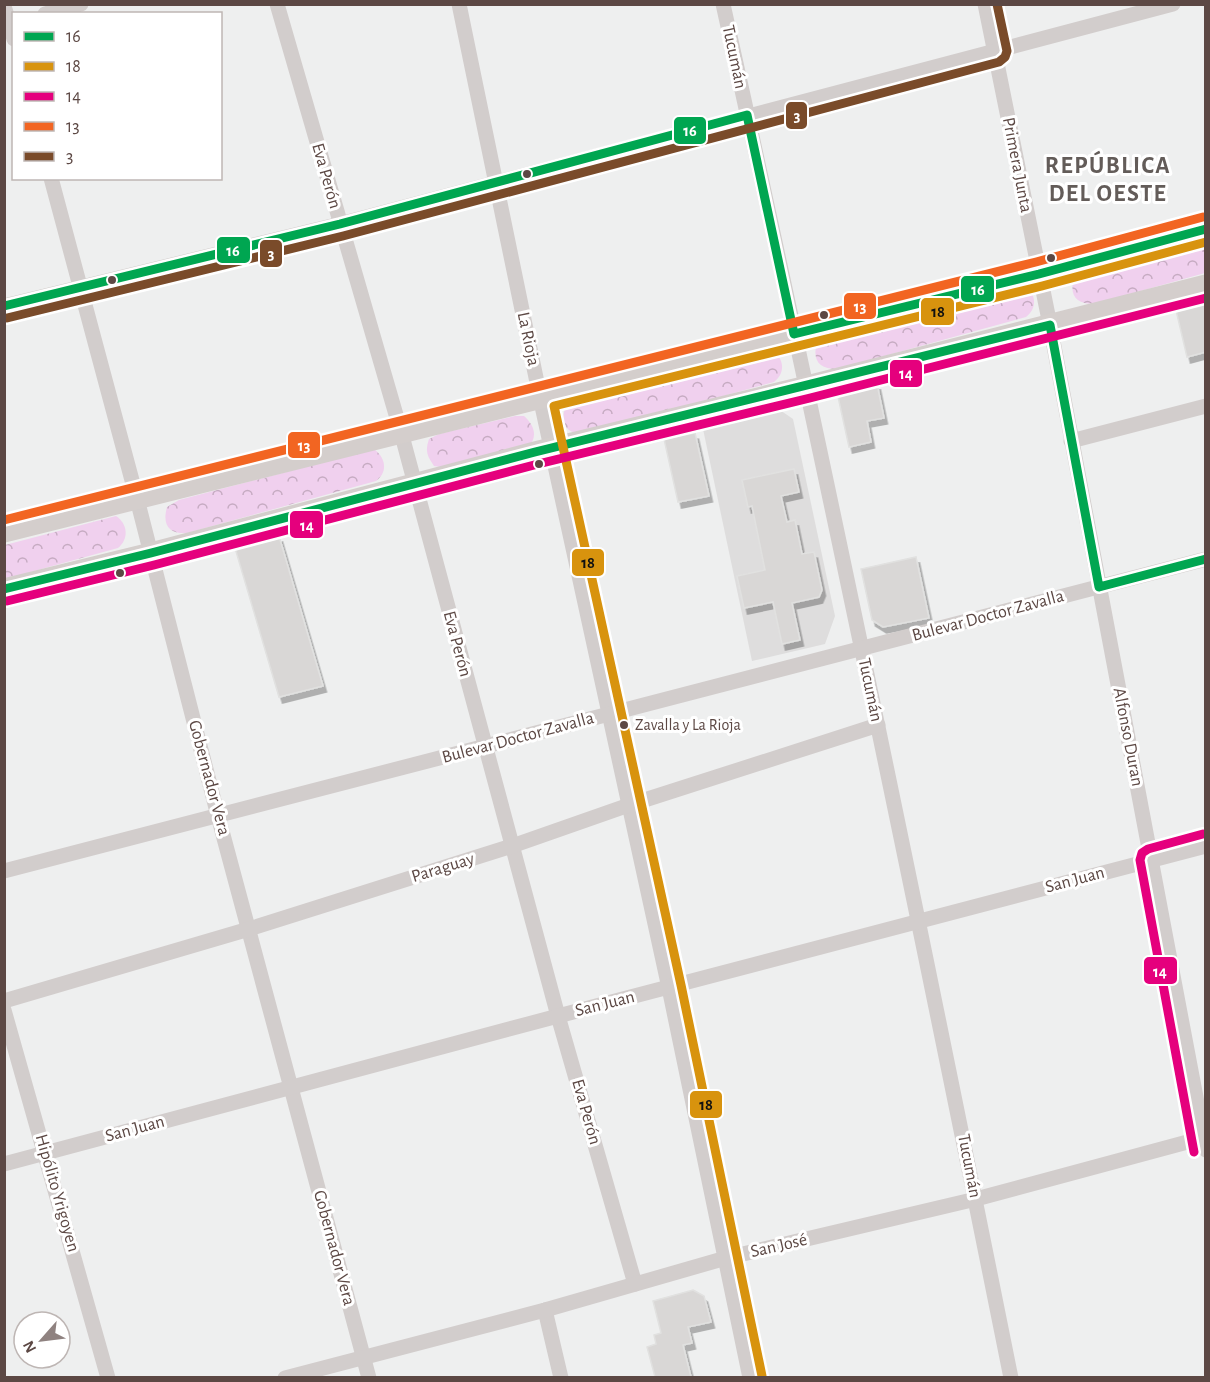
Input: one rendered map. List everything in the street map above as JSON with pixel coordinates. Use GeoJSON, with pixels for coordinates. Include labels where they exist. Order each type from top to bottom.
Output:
{"type":"FeatureCollection","features":[{"type":"Feature","properties":{"kind":"main road"},"geometry":{"type":"LineString","coordinates":[[4,532],[1039,274],[1206,229]]}},
{"type":"Feature","properties":{"kind":"main road"},"geometry":{"type":"LineString","coordinates":[[4,589],[552,448],[1206,285]]}},
{"type":"Feature","properties":{"kind":"street"},"geometry":{"type":"LineString","coordinates":[[52,12],[81,4]]}},
{"type":"Feature","properties":{"kind":"street","name":"Eva Perón"},"geometry":{"type":"LineString","coordinates":[[277,4],[401,432],[484,747],[635,1284]]}},
{"type":"Feature","properties":{"kind":"street","name":"La Rioja"},"geometry":{"type":"LineString","coordinates":[[459,4],[540,397],[669,988],[750,1377]]}},
{"type":"Feature","properties":{"kind":"street","name":"Tucumán"},"geometry":{"type":"LineString","coordinates":[[723,4],[807,386],[919,921],[1011,1377]]}},
{"type":"Feature","properties":{"kind":"street","name":"Primera Junta"},"geometry":{"type":"LineString","coordinates":[[985,4],[1050,324]]}},
{"type":"Feature","properties":{"kind":"street"},"geometry":{"type":"LineString","coordinates":[[4,306],[340,224],[1173,4]]}},
{"type":"Feature","properties":{"kind":"street"},"geometry":{"type":"LineString","coordinates":[[4,6],[9,23]]}},
{"type":"Feature","properties":{"kind":"street","name":"Gobernador Vera"},"geometry":{"type":"LineString","coordinates":[[52,180],[137,499],[218,816],[369,1377]]}},
{"type":"Feature","properties":{"kind":"street","name":"Alfonso Duran"},"geometry":{"type":"LineString","coordinates":[[1050,324],[1205,1142]]}},
{"type":"Feature","properties":{"kind":"street"},"geometry":{"type":"LineString","coordinates":[[1071,441],[1206,406]]}},
{"type":"Feature","properties":{"kind":"street","name":"Bulevar Doctor Zavalla"},"geometry":{"type":"LineString","coordinates":[[4,871],[1206,559]]}},
{"type":"Feature","properties":{"kind":"street","name":"Paraguay"},"geometry":{"type":"LineString","coordinates":[[4,1002],[249,929],[512,846],[629,805],[878,725]]}},
{"type":"Feature","properties":{"kind":"street","name":"San Juan"},"geometry":{"type":"LineString","coordinates":[[4,1164],[1206,846]]}},
{"type":"Feature","properties":{"kind":"street","name":"Hipólito Yrigoyen"},"geometry":{"type":"LineString","coordinates":[[4,1010],[108,1377]]}},
{"type":"Feature","properties":{"kind":"street","name":"San José"},"geometry":{"type":"LineString","coordinates":[[285,1377],[545,1310],[726,1258],[1205,1142]]}},
{"type":"Feature","properties":{"kind":"street"},"geometry":{"type":"LineString","coordinates":[[545,1310],[561,1377]]}},
{"type":"Feature","properties":{"kind":"shaded area"},"geometry":{"type":"Polygon","coordinates":[[[780,410],[793,419],[835,616],[825,644],[752,661],[703,429],[780,410]]]}},
{"type":"Feature","properties":{"kind":"green space"},"geometry":{"type":"Polygon","coordinates":[[[1205,240],[1205,273],[1094,304],[1078,301],[1073,294],[1074,278],[1086,271],[1205,240]]]}},
{"type":"Feature","properties":{"kind":"green space"},"geometry":{"type":"Polygon","coordinates":[[[1024,285],[1031,292],[1034,301],[1026,317],[837,369],[821,365],[816,359],[817,343],[829,336],[1024,285]]]}},
{"type":"Feature","properties":{"kind":"green space"},"geometry":{"type":"Polygon","coordinates":[[[772,350],[779,357],[782,366],[774,382],[585,434],[569,430],[564,424],[565,408],[577,401],[772,350]]]}},
{"type":"Feature","properties":{"kind":"green space"},"geometry":{"type":"Polygon","coordinates":[[[515,416],[524,416],[532,427],[534,434],[529,446],[447,468],[434,466],[427,453],[429,439],[439,434],[515,416]]]}},
{"type":"Feature","properties":{"kind":"green space"},"geometry":{"type":"Polygon","coordinates":[[[374,449],[384,465],[376,481],[187,533],[171,530],[166,523],[167,507],[179,500],[374,449]]]}},
{"type":"Feature","properties":{"kind":"green space"},"geometry":{"type":"Polygon","coordinates":[[[116,516],[123,523],[126,532],[118,548],[5,579],[5,545],[116,516]]]}},
{"type":"Feature","properties":{"kind":"building"},"geometry":{"type":"Polygon","coordinates":[[[1206,298],[1206,352],[1187,357],[1175,306],[1206,298]]]}},
{"type":"Feature","properties":{"kind":"building"},"geometry":{"type":"Polygon","coordinates":[[[877,384],[884,418],[867,421],[871,442],[849,447],[837,392],[877,384]]]}},
{"type":"Feature","properties":{"kind":"building"},"geometry":{"type":"Polygon","coordinates":[[[695,433],[709,496],[678,502],[664,439],[695,433]]]}},
{"type":"Feature","properties":{"kind":"building"},"geometry":{"type":"Polygon","coordinates":[[[794,469],[799,492],[781,496],[787,522],[795,520],[802,554],[814,552],[822,590],[819,597],[792,603],[800,640],[782,644],[773,602],[744,608],[737,576],[765,570],[752,506],[748,507],[742,480],[794,469]]]}},
{"type":"Feature","properties":{"kind":"building"},"geometry":{"type":"Polygon","coordinates":[[[279,536],[323,686],[279,697],[235,548],[279,536]]]}},
{"type":"Feature","properties":{"kind":"building"},"geometry":{"type":"Polygon","coordinates":[[[916,557],[929,618],[883,627],[872,620],[861,569],[916,557]]]}},
{"type":"Feature","properties":{"kind":"building"},"geometry":{"type":"Polygon","coordinates":[[[693,1290],[704,1296],[711,1322],[688,1327],[692,1343],[683,1345],[691,1377],[655,1377],[647,1347],[656,1344],[654,1335],[661,1333],[653,1301],[693,1290]]]}},
{"type":"Feature","properties":{"kind":"transit line","name":"3"},"geometry":{"type":"LineString","coordinates":[[7,318],[343,236],[999,62],[1005,57],[1007,51],[997,4]]}},
{"type":"Feature","properties":{"kind":"transit line","name":"16"},"geometry":{"type":"LineString","coordinates":[[4,306],[340,224],[747,115],[794,334],[1039,274],[1206,229]]}},
{"type":"Feature","properties":{"kind":"transit line","name":"13"},"geometry":{"type":"LineString","coordinates":[[4,520],[1036,262],[1203,217]]}},
{"type":"Feature","properties":{"kind":"transit line","name":"18"},"geometry":{"type":"LineString","coordinates":[[762,1376],[681,985],[554,406],[1042,286],[1206,242]]}},
{"type":"Feature","properties":{"kind":"transit line","name":"14"},"geometry":{"type":"LineString","coordinates":[[7,601],[154,565],[538,464],[1206,298]]}},
{"type":"Feature","properties":{"kind":"transit line","name":"16"},"geometry":{"type":"LineString","coordinates":[[4,589],[151,553],[535,452],[1050,325],[1099,587],[1206,559]]}},
{"type":"Feature","properties":{"kind":"transit line","name":"14"},"geometry":{"type":"LineString","coordinates":[[1194,1152],[1140,860],[1142,853],[1148,849],[1203,834]]}},
{"type":"Feature","properties":{"kind":"place","name":"Zavalla y La Rioja"},"geometry":{"type":"Point","coordinates":[624,725]}},
{"type":"Feature","properties":{"kind":"district","name":"REPÚBLICA DEL OESTE"},"geometry":{"type":"Point","coordinates":[1108,180]}}]}
